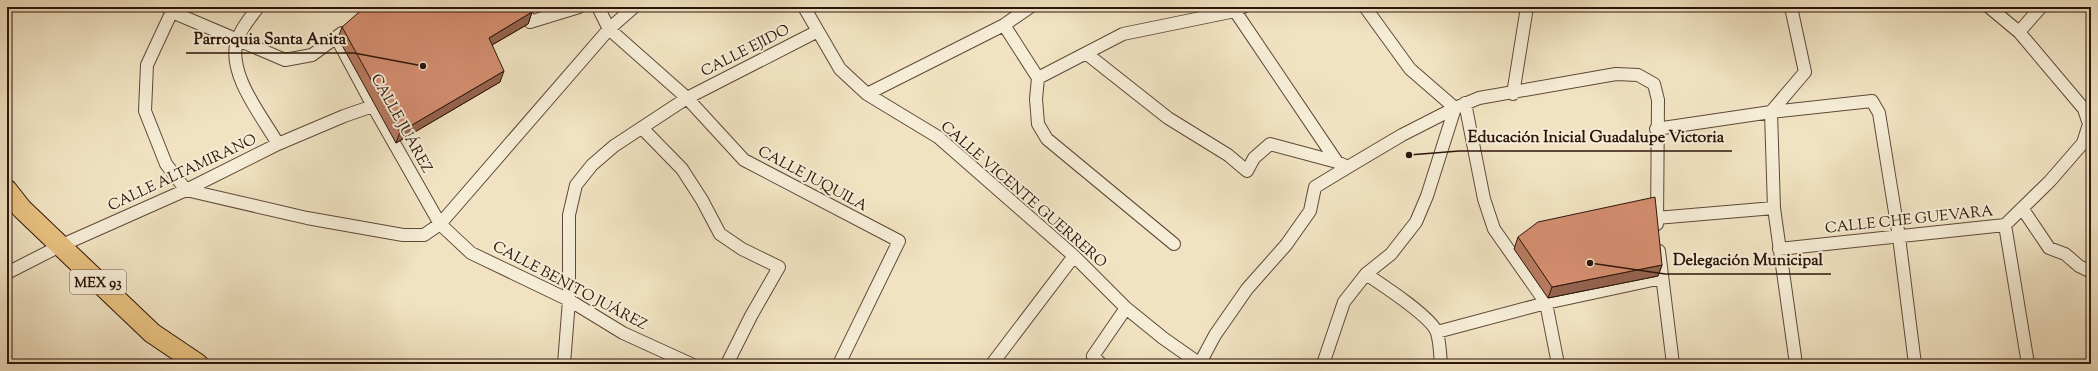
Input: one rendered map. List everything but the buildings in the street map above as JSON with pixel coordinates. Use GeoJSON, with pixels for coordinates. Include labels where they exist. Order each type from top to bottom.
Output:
{"type":"FeatureCollection","features":[{"type":"Feature","properties":{"kind":"main road","name":"MEX 93"},"geometry":{"type":"LineString","coordinates":[[7,190],[22,209],[152,333],[198,364]]}},
{"type":"Feature","properties":{"kind":"street"},"geometry":{"type":"LineString","coordinates":[[258,7],[237,40],[234,54],[240,79],[278,144]]}},
{"type":"Feature","properties":{"kind":"street"},"geometry":{"type":"LineString","coordinates":[[523,7],[530,22],[579,7]]}},
{"type":"Feature","properties":{"kind":"street"},"geometry":{"type":"LineString","coordinates":[[598,7],[609,29]]}},
{"type":"Feature","properties":{"kind":"street"},"geometry":{"type":"LineString","coordinates":[[353,22],[312,55],[285,60],[237,40],[171,9],[148,64],[145,111],[166,164],[186,190],[307,218],[403,235],[424,235],[440,224],[609,29],[634,7]]}},
{"type":"Feature","properties":{"kind":"street","name":"CALLE VICENTE GUERRERO"},"geometry":{"type":"LineString","coordinates":[[804,7],[840,69],[867,94],[938,137],[1074,256],[1126,308],[1163,338],[1200,364]]}},
{"type":"Feature","properties":{"kind":"street"},"geometry":{"type":"LineString","coordinates":[[1364,7],[1410,69],[1460,105],[1484,199],[1494,229],[1546,303],[1558,364]]}},
{"type":"Feature","properties":{"kind":"street"},"geometry":{"type":"LineString","coordinates":[[1513,94],[1527,7]]}},
{"type":"Feature","properties":{"kind":"street"},"geometry":{"type":"LineString","coordinates":[[1791,7],[1805,72],[1771,112],[1774,208],[1796,364]]}},
{"type":"Feature","properties":{"kind":"street"},"geometry":{"type":"LineString","coordinates":[[1989,7],[2019,32],[2041,7]]}},
{"type":"Feature","properties":{"kind":"street"},"geometry":{"type":"LineString","coordinates":[[867,94],[1004,25],[1023,9]]}},
{"type":"Feature","properties":{"kind":"street"},"geometry":{"type":"LineString","coordinates":[[1038,78],[1087,54],[1123,34],[1239,9],[1343,165]]}},
{"type":"Feature","properties":{"kind":"street"},"geometry":{"type":"LineString","coordinates":[[1004,25],[1038,78],[1036,100],[1038,124],[1047,139],[1174,244]]}},
{"type":"Feature","properties":{"kind":"street","name":"CALLE JUQUILA"},"geometry":{"type":"LineString","coordinates":[[609,29],[687,98],[744,160],[899,241],[838,364]]}},
{"type":"Feature","properties":{"kind":"street","name":"CALLE EJIDO"},"geometry":{"type":"LineString","coordinates":[[564,364],[569,300],[569,215],[576,185],[592,165],[614,146],[687,98],[818,31]]}},
{"type":"Feature","properties":{"kind":"street","name":"CALLE CHE GUEVARA"},"geometry":{"type":"LineString","coordinates":[[1779,249],[2006,225],[2083,142],[2089,124],[2084,109],[2019,32]]}},
{"type":"Feature","properties":{"kind":"street","name":"CALLE JUÁREZ"},"geometry":{"type":"LineString","coordinates":[[336,37],[373,106],[440,224]]}},
{"type":"Feature","properties":{"kind":"street"},"geometry":{"type":"LineString","coordinates":[[1087,54],[1168,118],[1228,155],[1247,171],[1254,158],[1270,144],[1343,165]]}},
{"type":"Feature","properties":{"kind":"street"},"geometry":{"type":"LineString","coordinates":[[1200,364],[1214,335],[1247,289],[1286,244],[1310,210],[1315,188],[1343,165],[1460,105],[1479,98],[1513,94],[1616,74],[1638,75],[1654,84],[1658,100],[1656,129],[1656,218],[1673,364]]}},
{"type":"Feature","properties":{"kind":"street"},"geometry":{"type":"LineString","coordinates":[[1656,129],[1771,112],[1872,101],[1879,113],[1899,237],[1915,364]]}},
{"type":"Feature","properties":{"kind":"street"},"geometry":{"type":"LineString","coordinates":[[1323,364],[1344,302],[1366,274],[1391,254],[1416,222],[1460,105]]}},
{"type":"Feature","properties":{"kind":"street","name":"CALLE ALTAMIRANO"},"geometry":{"type":"LineString","coordinates":[[7,273],[60,246],[186,190],[278,144],[344,116],[373,106]]}},
{"type":"Feature","properties":{"kind":"street"},"geometry":{"type":"LineString","coordinates":[[642,128],[682,169],[702,200],[720,234],[742,249],[779,267],[726,364]]}},
{"type":"Feature","properties":{"kind":"street"},"geometry":{"type":"LineString","coordinates":[[1656,218],[1774,208]]}},
{"type":"Feature","properties":{"kind":"street"},"geometry":{"type":"LineString","coordinates":[[2022,208],[2048,248],[2065,254],[2079,266],[2091,272]]}},
{"type":"Feature","properties":{"kind":"street","name":"CALLE BENITO JUÁREZ"},"geometry":{"type":"LineString","coordinates":[[440,224],[471,253],[569,300],[623,332],[691,364]]}},
{"type":"Feature","properties":{"kind":"street"},"geometry":{"type":"LineString","coordinates":[[2006,225],[2028,364]]}},
{"type":"Feature","properties":{"kind":"street"},"geometry":{"type":"LineString","coordinates":[[992,364],[1074,256]]}},
{"type":"Feature","properties":{"kind":"street"},"geometry":{"type":"LineString","coordinates":[[1366,274],[1403,300],[1430,322],[1437,332],[1441,364]]}},
{"type":"Feature","properties":{"kind":"street"},"geometry":{"type":"LineString","coordinates":[[1437,332],[1546,303],[1662,278]]}},
{"type":"Feature","properties":{"kind":"street"},"geometry":{"type":"LineString","coordinates":[[1101,364],[1093,356],[1126,308]]}},
{"type":"Feature","properties":{"kind":"place","name":"Parroquia Santa Anita"},"geometry":{"type":"Point","coordinates":[423,66]}},
{"type":"Feature","properties":{"kind":"place","name":"Educación Inicial Guadalupe Victoria"},"geometry":{"type":"Point","coordinates":[1409,155]}},
{"type":"Feature","properties":{"kind":"place","name":"Delegación Municipal"},"geometry":{"type":"Point","coordinates":[1590,263]}}]}
